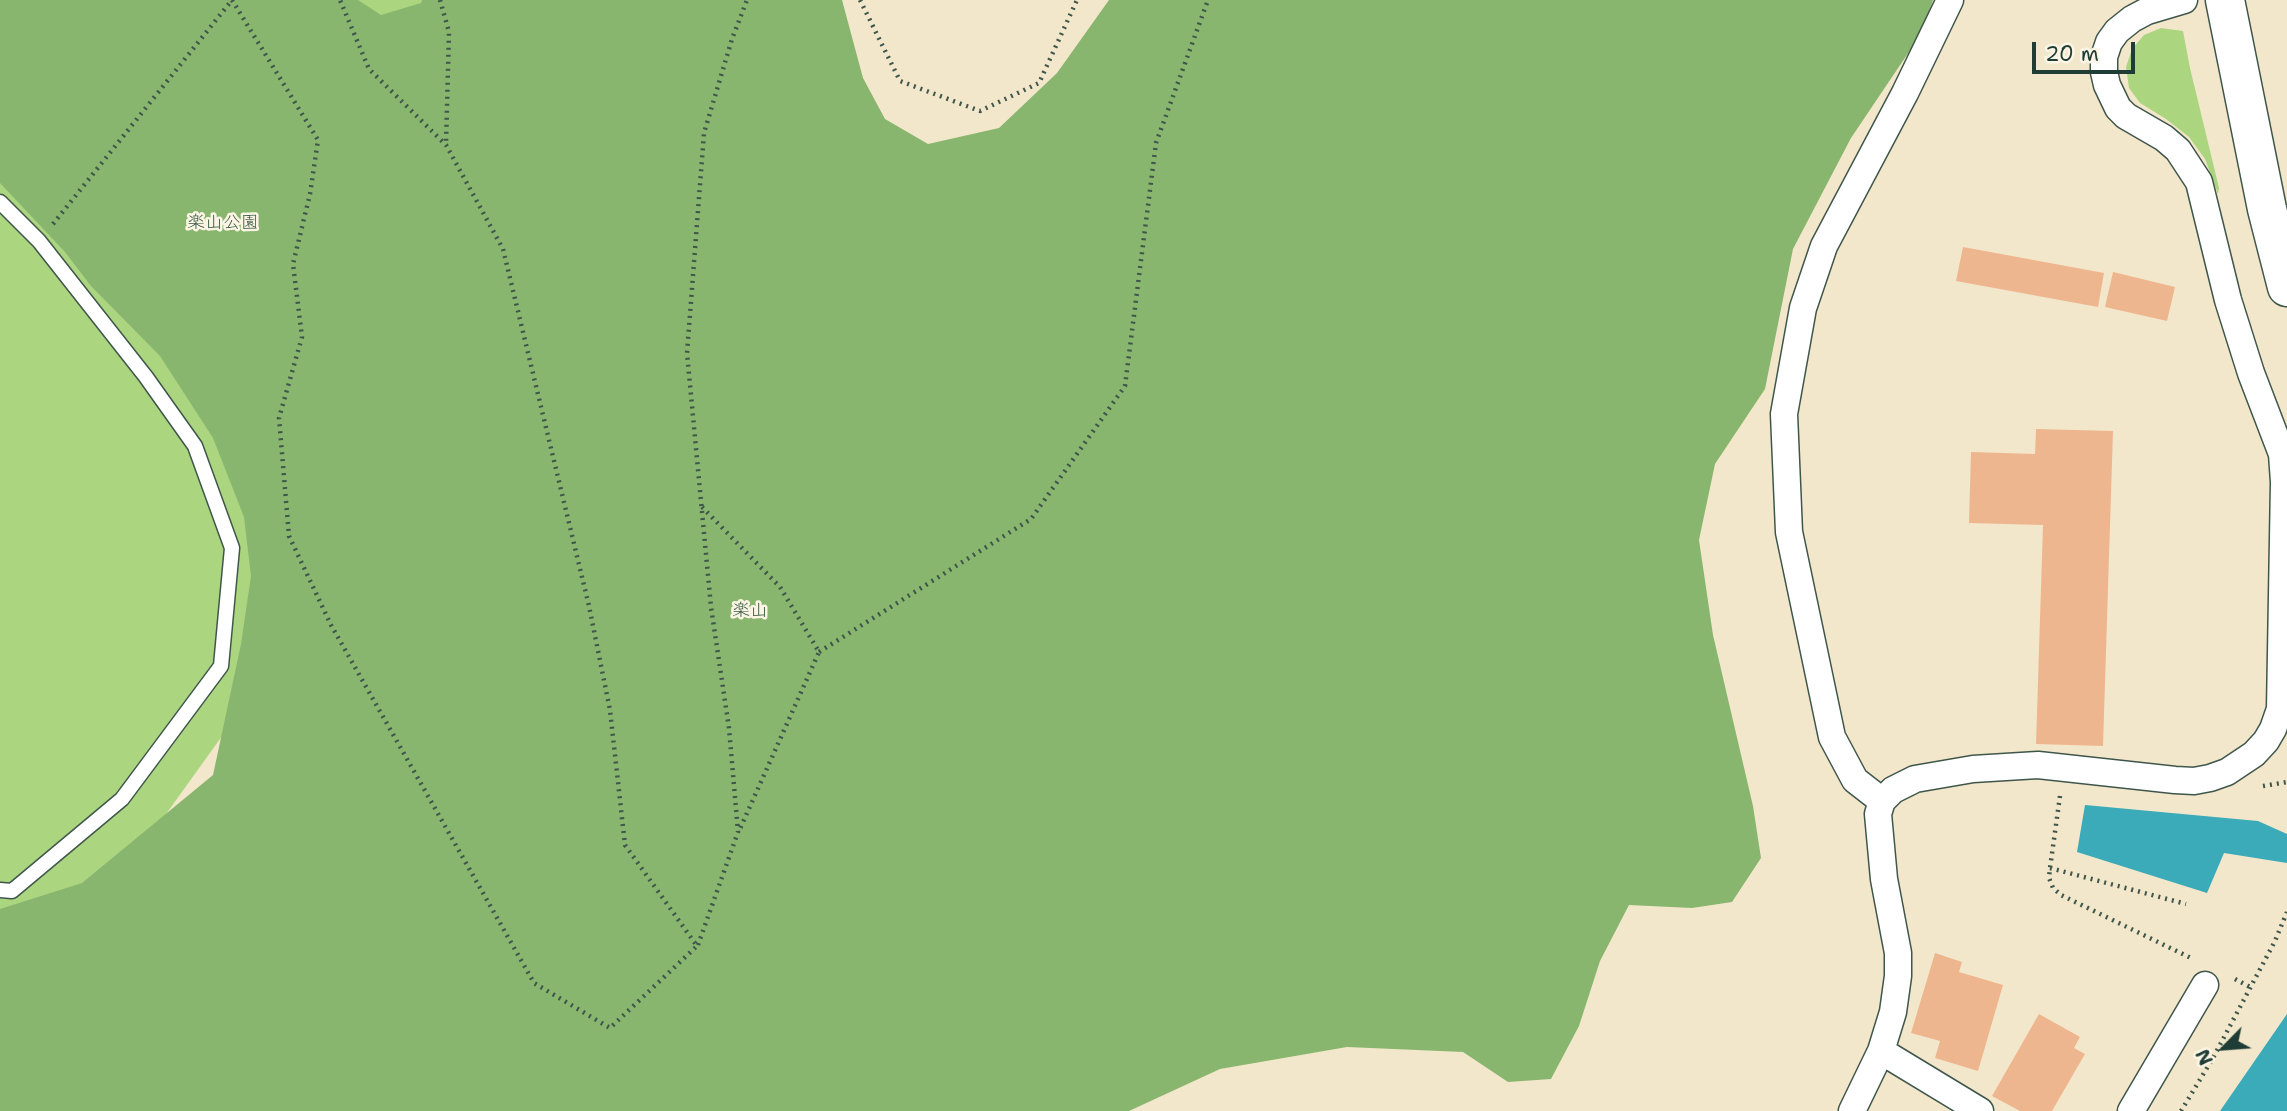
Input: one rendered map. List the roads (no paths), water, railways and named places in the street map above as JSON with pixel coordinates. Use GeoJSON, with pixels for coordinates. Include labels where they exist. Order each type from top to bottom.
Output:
{"type":"FeatureCollection","features":[{"type":"Feature","properties":{"kind":"main road"},"geometry":{"type":"LineString","coordinates":[[2225,0],[2267,209],[2287,287]]}},
{"type":"Feature","properties":{"kind":"street"},"geometry":{"type":"LineString","coordinates":[[1882,801],[1855,780],[1832,737],[1789,532],[1784,414],[1803,308],[1824,246],[1905,93],[1950,0]]}},
{"type":"Feature","properties":{"kind":"street"},"geometry":{"type":"LineString","coordinates":[[1852,1111],[1881,1051],[1893,1012],[1898,976],[1898,953],[1884,879],[1878,814],[1882,801],[1893,790],[1916,779],[1938,775],[1986,768],[2038,765],[2175,780],[2210,778],[2227,772],[2254,754],[2266,741],[2280,709],[2284,482],[2282,454],[2251,373],[2228,300],[2199,182],[2178,150],[2118,108],[2104,72],[2104,57],[2109,42],[2118,31],[2147,11],[2183,0]]}},
{"type":"Feature","properties":{"kind":"street"},"geometry":{"type":"LineString","coordinates":[[2131,1111],[2212,975]]}},
{"type":"Feature","properties":{"kind":"street"},"geometry":{"type":"LineString","coordinates":[[1881,1051],[1980,1111]]}},
{"type":"Feature","properties":{"kind":"lane"},"geometry":{"type":"LineString","coordinates":[[0,202],[39,241],[146,377],[195,446],[232,548],[221,666],[122,799],[12,891],[0,890]]}},
{"type":"Feature","properties":{"kind":"water"},"geometry":{"type":"Polygon","coordinates":[[[2085,805],[2258,821],[2287,834],[2287,863],[2224,853],[2207,893],[2077,852],[2085,805]]]}},
{"type":"Feature","properties":{"kind":"water"},"geometry":{"type":"Polygon","coordinates":[[[2287,1014],[2287,1111],[2220,1111],[2287,1014]]]}},
{"type":"Feature","properties":{"kind":"park label","name":"楽山公園"},"geometry":{"type":"Point","coordinates":[223,223]}},
{"type":"Feature","properties":{"kind":"park label","name":"楽山"},"geometry":{"type":"Point","coordinates":[750,611]}}]}
